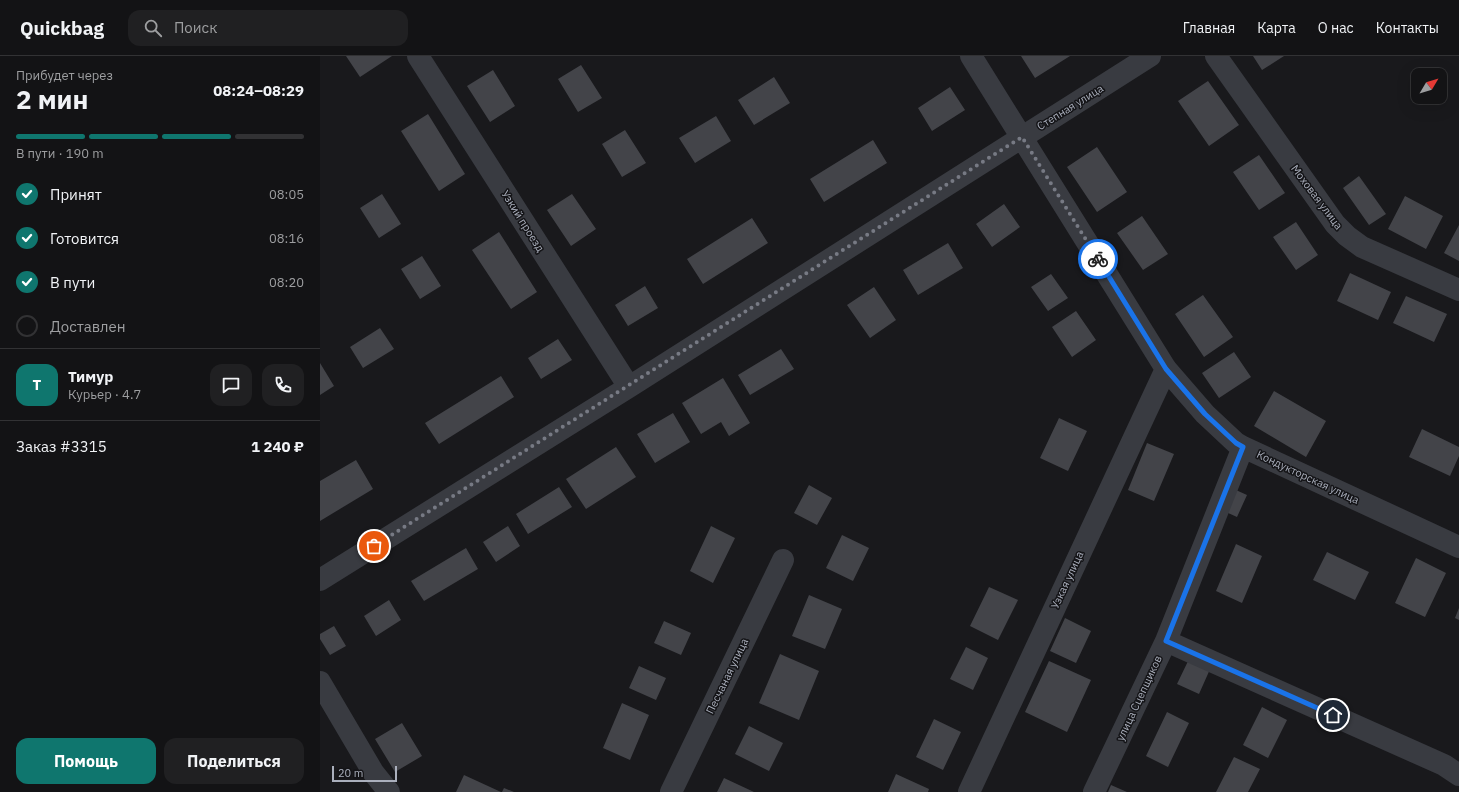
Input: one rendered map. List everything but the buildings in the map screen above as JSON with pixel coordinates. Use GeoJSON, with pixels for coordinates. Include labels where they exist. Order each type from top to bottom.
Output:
{"type":"FeatureCollection","features":[{"type":"Feature","properties":{"kind":"street","name":"Узкий проезд"},"geometry":{"type":"LineString","coordinates":[[418,56],[628,387]]}},
{"type":"Feature","properties":{"kind":"street","name":"Кондукторская улица"},"geometry":{"type":"LineString","coordinates":[[971,56],[1166,369],[1205,414],[1236,443],[1243,447],[1459,547]]}},
{"type":"Feature","properties":{"kind":"street","name":"Степная улица"},"geometry":{"type":"LineString","coordinates":[[320,580],[628,387],[1150,56]]}},
{"type":"Feature","properties":{"kind":"street","name":"Моховая улица"},"geometry":{"type":"LineString","coordinates":[[1216,56],[1335,224],[1347,236],[1362,247],[1459,290]]}},
{"type":"Feature","properties":{"kind":"street","name":"Узкая улица"},"geometry":{"type":"LineString","coordinates":[[969,792],[1166,369]]}},
{"type":"Feature","properties":{"kind":"street","name":"улица Сцепщиков"},"geometry":{"type":"LineString","coordinates":[[1094,792],[1166,641],[1243,447]]}},
{"type":"Feature","properties":{"kind":"street","name":"Песчаная улица"},"geometry":{"type":"LineString","coordinates":[[671,792],[783,560]]}},
{"type":"Feature","properties":{"kind":"street"},"geometry":{"type":"LineString","coordinates":[[1166,641],[1444,765],[1459,775]]}},
{"type":"Feature","properties":{"kind":"street"},"geometry":{"type":"LineString","coordinates":[[320,682],[373,772],[389,792]]}},
{"type":"Feature","properties":{"kind":"way so far"},"geometry":{"type":"LineString","coordinates":[[374,546],[1022,137],[1098,259]]}},
{"type":"Feature","properties":{"kind":"route"},"geometry":{"type":"LineString","coordinates":[[1098,259],[1166,369],[1205,414],[1236,443],[1243,447],[1166,641],[1333,715]]}}]}
